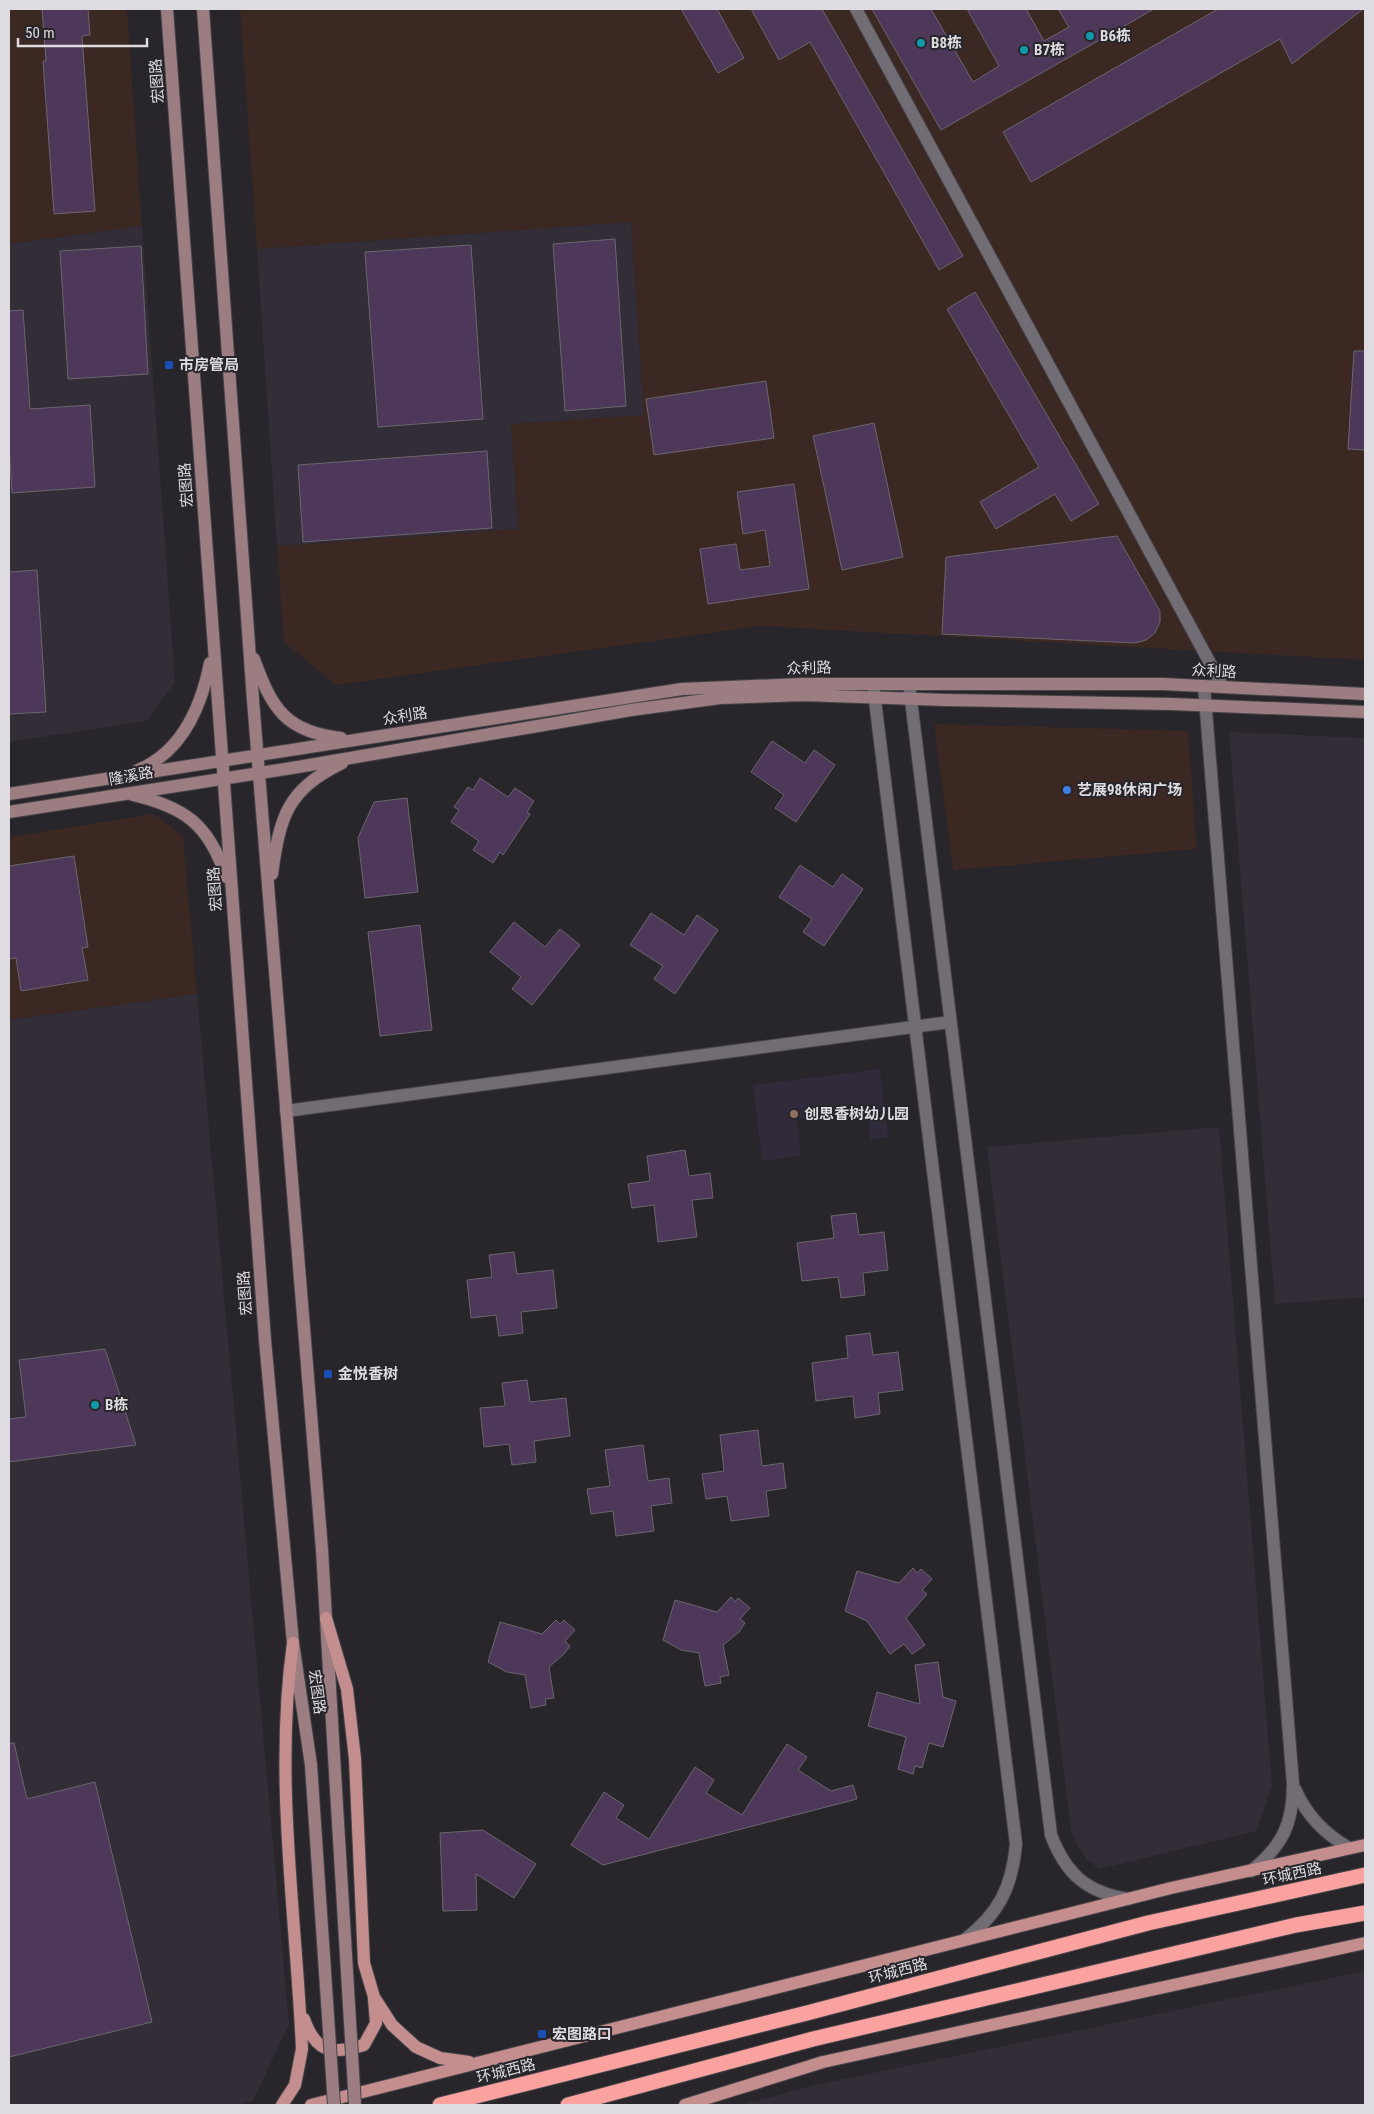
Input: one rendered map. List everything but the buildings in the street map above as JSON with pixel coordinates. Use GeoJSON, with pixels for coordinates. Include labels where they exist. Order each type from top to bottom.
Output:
{"type":"FeatureCollection","features":[{"type":"Feature","properties":{"kind":"highway","name":"环城西路"},"geometry":{"type":"LineString","coordinates":[[440,2105],[808,2013],[1148,1923],[1365,1875]]}},
{"type":"Feature","properties":{"kind":"highway"},"geometry":{"type":"LineString","coordinates":[[568,2105],[823,2037],[1296,1925],[1365,1913]]}},
{"type":"Feature","properties":{"kind":"main road","name":"宏图路"},"geometry":{"type":"LineString","coordinates":[[166,9],[265,1340],[294,1643],[311,1765],[334,2105]]}},
{"type":"Feature","properties":{"kind":"main road","name":"宏图路"},"geometry":{"type":"LineString","coordinates":[[202,9],[257,755],[326,1618],[356,2105]]}},
{"type":"Feature","properties":{"kind":"main road"},"geometry":{"type":"LineString","coordinates":[[249,642],[262,681],[275,704],[293,725],[317,735],[357,740]]}},
{"type":"Feature","properties":{"kind":"main road"},"geometry":{"type":"LineString","coordinates":[[122,776],[150,765],[171,750],[191,721],[205,689],[213,646]]}},
{"type":"Feature","properties":{"kind":"main road","name":"众利路"},"geometry":{"type":"LineString","coordinates":[[257,755],[682,688],[802,684],[1204,686],[1365,694]]}},
{"type":"Feature","properties":{"kind":"main road","name":"众利路"},"geometry":{"type":"LineString","coordinates":[[259,772],[694,701],[803,695],[1206,705],[1365,712]]}},
{"type":"Feature","properties":{"kind":"main road","name":"隆溪路"},"geometry":{"type":"LineString","coordinates":[[9,794],[257,755]]}},
{"type":"Feature","properties":{"kind":"main road"},"geometry":{"type":"LineString","coordinates":[[269,896],[277,840],[287,810],[301,789],[318,775],[355,756]]}},
{"type":"Feature","properties":{"kind":"main road","name":"隆溪路"},"geometry":{"type":"LineString","coordinates":[[9,812],[259,772]]}},
{"type":"Feature","properties":{"kind":"main road"},"geometry":{"type":"LineString","coordinates":[[125,793],[158,801],[176,808],[195,822],[223,867],[232,894]]}},
{"type":"Feature","properties":{"kind":"main road"},"geometry":{"type":"LineString","coordinates":[[300,2007],[310,2034],[320,2046],[342,2052],[364,2045],[376,2023],[374,1997],[364,1963],[355,1758],[347,1689],[326,1618]]}},
{"type":"Feature","properties":{"kind":"main road"},"geometry":{"type":"LineString","coordinates":[[282,2105],[294,2085],[302,2049],[290,1876],[285,1763],[287,1689],[294,1643]]}},
{"type":"Feature","properties":{"kind":"main road"},"geometry":{"type":"LineString","coordinates":[[311,2105],[1130,1899],[1365,1845]]}},
{"type":"Feature","properties":{"kind":"main road"},"geometry":{"type":"LineString","coordinates":[[685,2105],[822,2062],[1365,1943]]}},
{"type":"Feature","properties":{"kind":"main road"},"geometry":{"type":"LineString","coordinates":[[374,1997],[392,2025],[416,2048],[440,2058],[477,2064]]}},
{"type":"Feature","properties":{"kind":"street"},"geometry":{"type":"LineString","coordinates":[[856,9],[1223,687]]}},
{"type":"Feature","properties":{"kind":"street"},"geometry":{"type":"LineString","coordinates":[[873,684],[1016,1844],[1014,1868],[999,1904],[979,1929],[960,1943]]}},
{"type":"Feature","properties":{"kind":"street"},"geometry":{"type":"LineString","coordinates":[[909,684],[1051,1835],[1059,1855],[1071,1873],[1089,1887],[1109,1896],[1130,1899]]}},
{"type":"Feature","properties":{"kind":"street"},"geometry":{"type":"LineString","coordinates":[[1204,686],[1293,1784],[1293,1804],[1288,1824],[1266,1858],[1251,1871]]}},
{"type":"Feature","properties":{"kind":"street"},"geometry":{"type":"LineString","coordinates":[[286,1110],[950,1022]]}},
{"type":"Feature","properties":{"kind":"street"},"geometry":{"type":"LineString","coordinates":[[1293,1784],[1302,1804],[1314,1822],[1330,1837],[1349,1848]]}},
{"type":"Feature","properties":{"kind":"shaded area"},"geometry":{"type":"Polygon","coordinates":[[[9,9],[127,9],[142,226],[9,244],[9,9]]]}},
{"type":"Feature","properties":{"kind":"shaded area"},"geometry":{"type":"Polygon","coordinates":[[[240,9],[1365,9],[1365,660],[760,626],[336,685],[284,642],[277,546],[518,529],[511,424],[644,415],[631,222],[257,249],[240,9]]]}},
{"type":"Feature","properties":{"kind":"shaded area"},"geometry":{"type":"Polygon","coordinates":[[[631,222],[644,415],[511,424],[518,529],[277,546],[257,249],[631,222]]]}},
{"type":"Feature","properties":{"kind":"shaded area"},"geometry":{"type":"Polygon","coordinates":[[[142,226],[175,682],[147,721],[9,742],[9,244],[142,226]]]}},
{"type":"Feature","properties":{"kind":"shaded area","name":"艺展98休闲广场"},"geometry":{"type":"Polygon","coordinates":[[[934,724],[1188,731],[1197,849],[953,870],[934,724]]]}},
{"type":"Feature","properties":{"kind":"shaded area"},"geometry":{"type":"Polygon","coordinates":[[[1229,732],[1365,738],[1365,1297],[1275,1304],[1229,732]]]}},
{"type":"Feature","properties":{"kind":"shaded area"},"geometry":{"type":"Polygon","coordinates":[[[154,814],[183,836],[197,994],[9,1020],[9,837],[154,814]]]}},
{"type":"Feature","properties":{"kind":"shaded area"},"geometry":{"type":"Polygon","coordinates":[[[197,994],[289,2024],[253,2101],[236,2105],[9,2105],[9,1020],[197,994]]]}},
{"type":"Feature","properties":{"kind":"shaded area","name":"创思香树幼儿园"},"geometry":{"type":"Polygon","coordinates":[[[880,1069],[888,1137],[870,1139],[867,1110],[797,1119],[801,1156],[762,1161],[753,1085],[880,1069]]]}},
{"type":"Feature","properties":{"kind":"shaded area"},"geometry":{"type":"Polygon","coordinates":[[[1219,1127],[1272,1786],[1256,1831],[1099,1869],[1087,1859],[1077,1845],[1071,1830],[987,1147],[1219,1127]]]}},
{"type":"Feature","properties":{"kind":"shaded area"},"geometry":{"type":"Polygon","coordinates":[[[1365,1971],[1365,2105],[742,2105],[815,2085],[1365,1971]]]}},
{"type":"Feature","properties":{"kind":"place","name":"B6栋"},"geometry":{"type":"Point","coordinates":[1090,36]}},
{"type":"Feature","properties":{"kind":"place","name":"B8栋"},"geometry":{"type":"Point","coordinates":[921,43]}},
{"type":"Feature","properties":{"kind":"place","name":"B7栋"},"geometry":{"type":"Point","coordinates":[1024,50]}},
{"type":"Feature","properties":{"kind":"place","name":"市房管局"},"geometry":{"type":"Point","coordinates":[169,365]}},
{"type":"Feature","properties":{"kind":"place","name":"艺展98休闲广场"},"geometry":{"type":"Point","coordinates":[1067,790]}},
{"type":"Feature","properties":{"kind":"place","name":"创思香树幼儿园"},"geometry":{"type":"Point","coordinates":[794,1114]}},
{"type":"Feature","properties":{"kind":"place","name":"金悦香树"},"geometry":{"type":"Point","coordinates":[328,1374]}},
{"type":"Feature","properties":{"kind":"place","name":"B栋"},"geometry":{"type":"Point","coordinates":[95,1405]}},
{"type":"Feature","properties":{"kind":"place","name":"宏图路口"},"geometry":{"type":"Point","coordinates":[542,2034]}}]}
